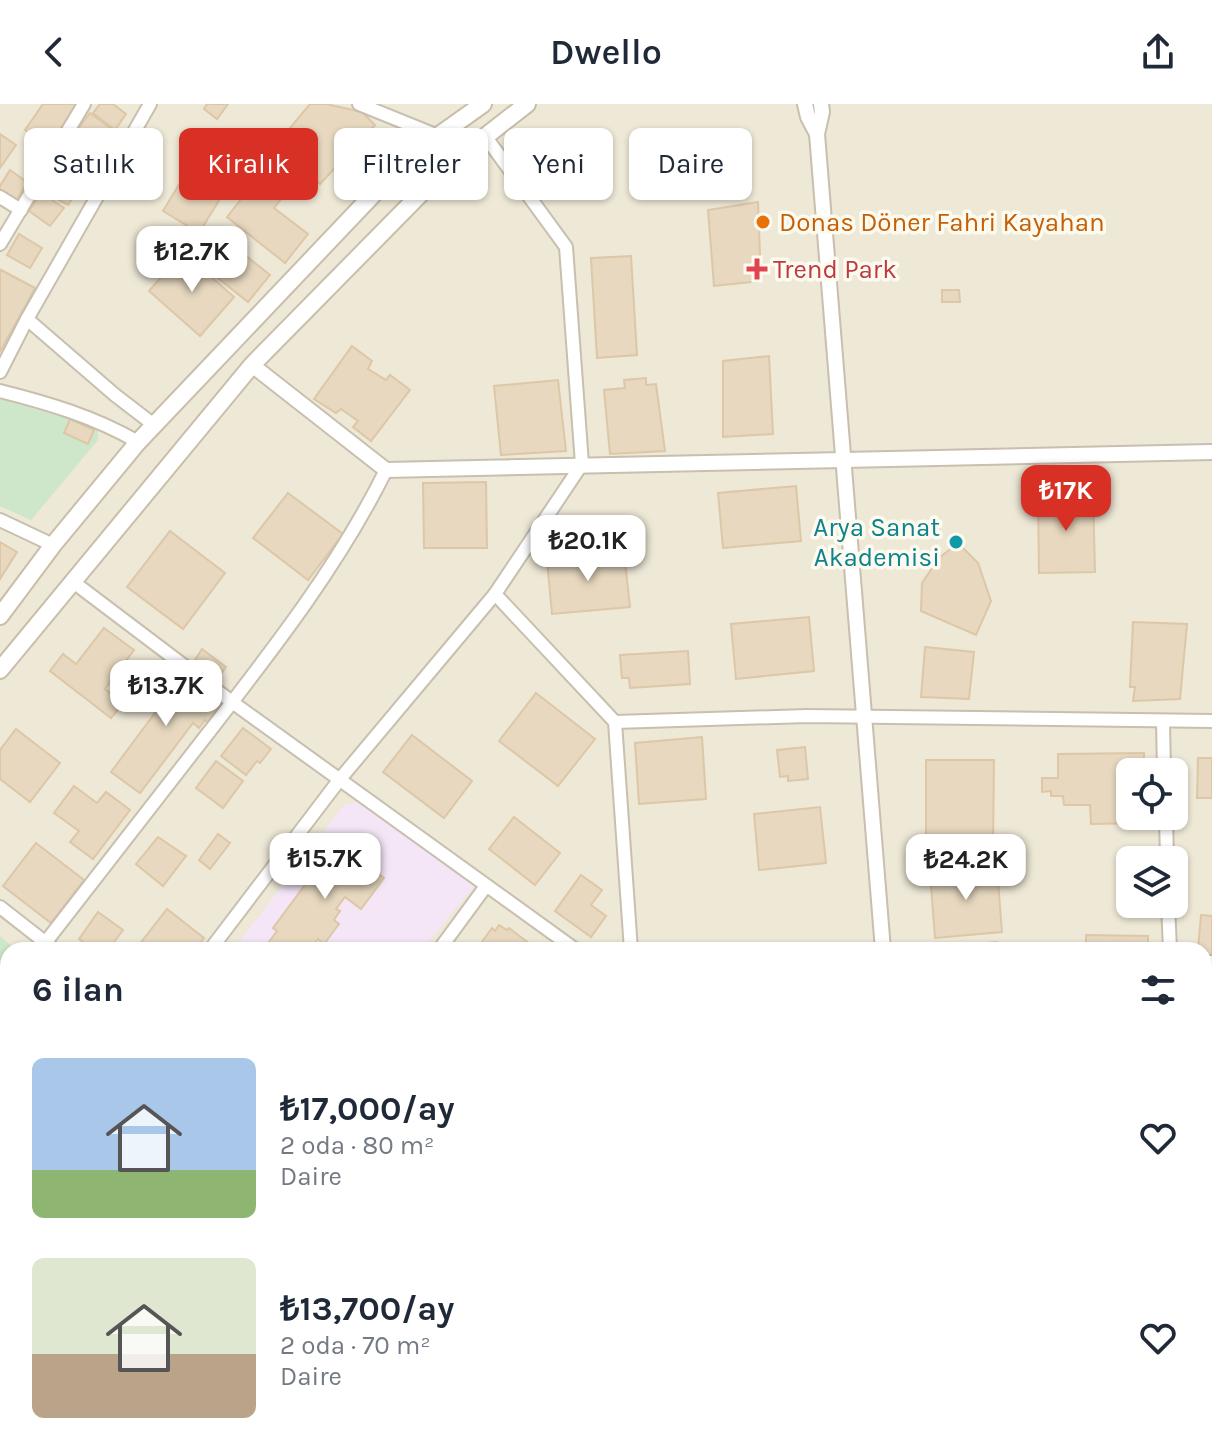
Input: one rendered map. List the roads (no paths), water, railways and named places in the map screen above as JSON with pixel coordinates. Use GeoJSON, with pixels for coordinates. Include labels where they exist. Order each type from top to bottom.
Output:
{"type":"FeatureCollection","features":[{"type":"Feature","properties":{"kind":"main road"},"geometry":{"type":"LineString","coordinates":[[449,128],[483,104]]}},
{"type":"Feature","properties":{"kind":"main road"},"geometry":{"type":"LineString","coordinates":[[488,134],[527,104]]}},
{"type":"Feature","properties":{"kind":"main road"},"geometry":{"type":"LineString","coordinates":[[0,616],[53,545],[138,442],[368,200]]}},
{"type":"Feature","properties":{"kind":"main road"},"geometry":{"type":"LineString","coordinates":[[0,670],[252,365],[415,200]]}},
{"type":"Feature","properties":{"kind":"street"},"geometry":{"type":"LineString","coordinates":[[0,244],[84,104]]}},
{"type":"Feature","properties":{"kind":"street"},"geometry":{"type":"LineString","coordinates":[[0,372],[150,104]]}},
{"type":"Feature","properties":{"kind":"street"},"geometry":{"type":"LineString","coordinates":[[359,104],[418,128]]}},
{"type":"Feature","properties":{"kind":"street"},"geometry":{"type":"LineString","coordinates":[[805,104],[817,134]]}},
{"type":"Feature","properties":{"kind":"street"},"geometry":{"type":"LineString","coordinates":[[821,104],[817,134],[882,942]]}},
{"type":"Feature","properties":{"kind":"street"},"geometry":{"type":"LineString","coordinates":[[216,942],[340,779],[495,594],[582,464],[566,247],[488,140]]}},
{"type":"Feature","properties":{"kind":"street"},"geometry":{"type":"LineString","coordinates":[[0,197],[21,210]]}},
{"type":"Feature","properties":{"kind":"street"},"geometry":{"type":"LineString","coordinates":[[27,319],[154,425]]}},
{"type":"Feature","properties":{"kind":"street"},"geometry":{"type":"LineString","coordinates":[[252,365],[386,470],[1212,452]]}},
{"type":"Feature","properties":{"kind":"street"},"geometry":{"type":"LineString","coordinates":[[0,391],[42,401],[114,427],[138,442]]}},
{"type":"Feature","properties":{"kind":"street"},"geometry":{"type":"LineString","coordinates":[[54,942],[327,572],[386,470]]}},
{"type":"Feature","properties":{"kind":"street"},"geometry":{"type":"LineString","coordinates":[[0,520],[53,545]]}},
{"type":"Feature","properties":{"kind":"street"},"geometry":{"type":"LineString","coordinates":[[72,581],[232,702],[565,942]]}},
{"type":"Feature","properties":{"kind":"street"},"geometry":{"type":"LineString","coordinates":[[495,594],[615,722],[630,942]]}},
{"type":"Feature","properties":{"kind":"street"},"geometry":{"type":"LineString","coordinates":[[615,722],[865,717],[1212,721]]}},
{"type":"Feature","properties":{"kind":"street"},"geometry":{"type":"LineString","coordinates":[[1163,721],[1164,758]]}},
{"type":"Feature","properties":{"kind":"street"},"geometry":{"type":"LineString","coordinates":[[445,942],[486,886]]}},
{"type":"Feature","properties":{"kind":"street"},"geometry":{"type":"LineString","coordinates":[[0,907],[44,942]]}},
{"type":"Feature","properties":{"kind":"street"},"geometry":{"type":"LineString","coordinates":[[1169,918],[1170,942]]}},
{"type":"Feature","properties":{"kind":"place","name":"Donas Döner Fahri Kayahan"},"geometry":{"type":"Point","coordinates":[763,222]}},
{"type":"Feature","properties":{"kind":"place","name":"Trend Park"},"geometry":{"type":"Point","coordinates":[757,269]}},
{"type":"Feature","properties":{"kind":"place","name":"Arya Sanat Akademisi"},"geometry":{"type":"Point","coordinates":[956,542]}}]}
